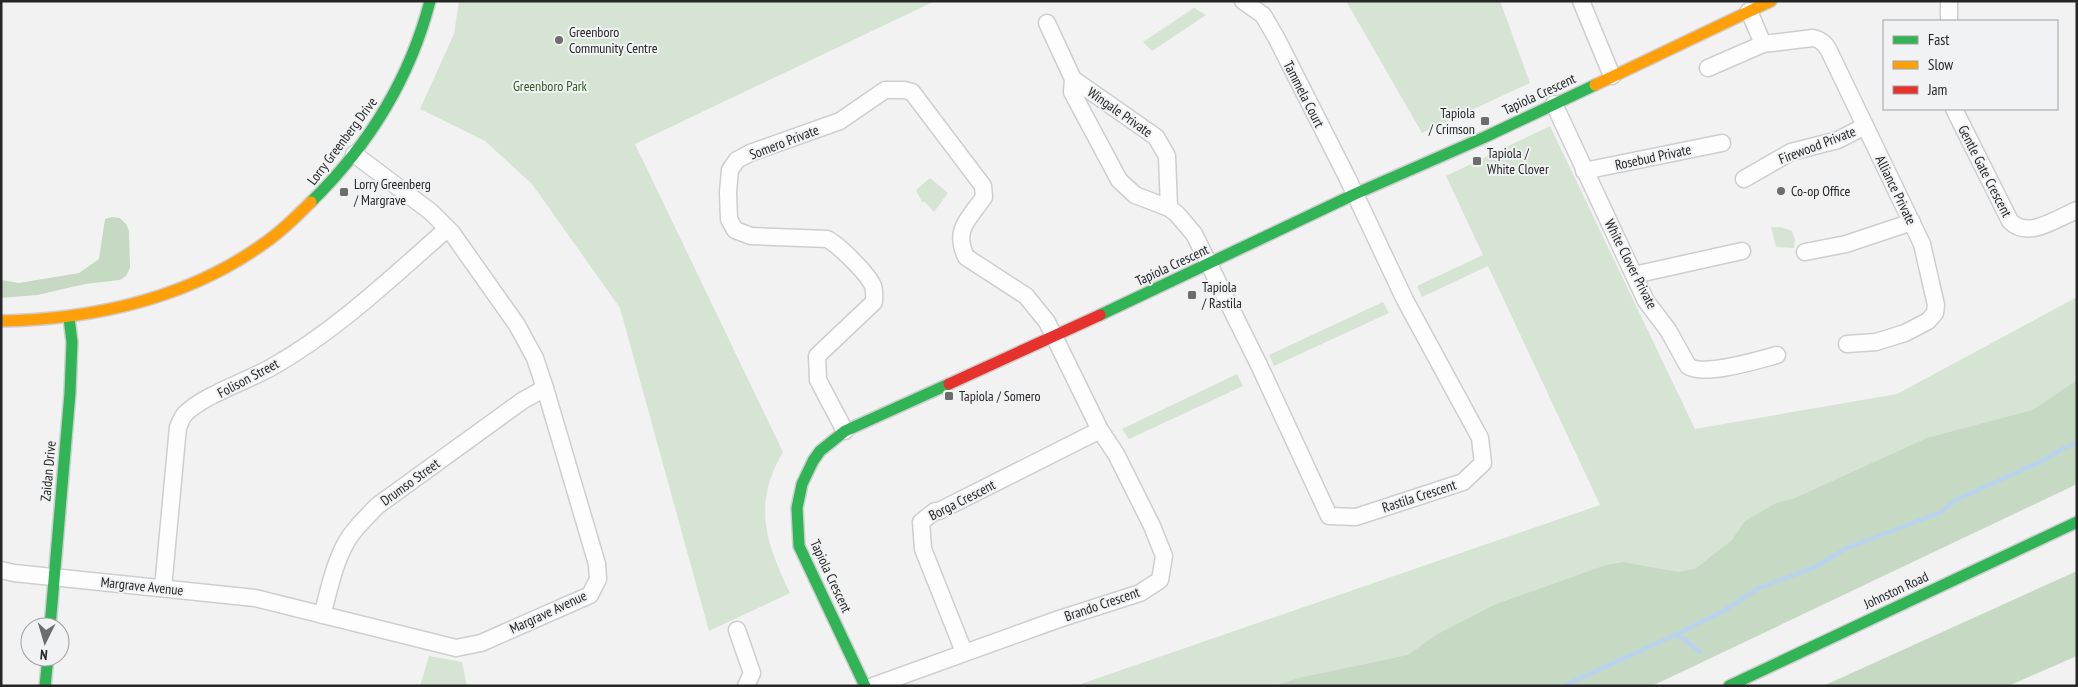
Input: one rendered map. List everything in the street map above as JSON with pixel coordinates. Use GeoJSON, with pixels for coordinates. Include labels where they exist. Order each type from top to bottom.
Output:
{"type":"FeatureCollection","features":[{"type":"Feature","properties":{"kind":"street","name":"Lorry Greenberg Drive"},"geometry":{"type":"LineString","coordinates":[[1,321],[42,321],[94,315],[180,289],[258,247],[316,200],[338,175],[377,123],[398,90],[413,58],[430,1]]}},
{"type":"Feature","properties":{"kind":"street","name":"Tammela Court"},"geometry":{"type":"LineString","coordinates":[[1243,1],[1263,15],[1277,39],[1355,194]]}},
{"type":"Feature","properties":{"kind":"street"},"geometry":{"type":"LineString","coordinates":[[1581,1],[1612,76]]}},
{"type":"Feature","properties":{"kind":"street","name":"Tapiola Crescent"},"geometry":{"type":"LineString","coordinates":[[865,686],[799,546],[796,528],[797,500],[809,466],[822,450],[844,431],[1055,336],[1355,194],[1554,104],[1770,1]]}},
{"type":"Feature","properties":{"kind":"street"},"geometry":{"type":"LineString","coordinates":[[1949,1],[1949,20]]}},
{"type":"Feature","properties":{"kind":"street"},"geometry":{"type":"LineString","coordinates":[[1749,11],[1763,44]]}},
{"type":"Feature","properties":{"kind":"street","name":"Wingale Private"},"geometry":{"type":"LineString","coordinates":[[1047,23],[1073,79],[1072,92],[1120,180],[1135,195],[1169,208],[1177,214],[1194,234],[1208,264]]}},
{"type":"Feature","properties":{"kind":"street","name":"Alliance Private"},"geometry":{"type":"LineString","coordinates":[[1708,68],[1763,44],[1813,38],[1820,40],[1831,55],[1912,222],[1925,254],[1936,305],[1934,313],[1928,321],[1899,336],[1876,342],[1847,344]]}},
{"type":"Feature","properties":{"kind":"street","name":"Wingale Private"},"geometry":{"type":"LineString","coordinates":[[1073,79],[1156,137],[1167,156],[1169,208]]}},
{"type":"Feature","properties":{"kind":"street","name":"Somero Private"},"geometry":{"type":"LineString","coordinates":[[844,431],[818,380],[817,356],[874,302],[874,287],[837,244],[827,239],[750,236],[734,230],[730,219],[728,192],[730,170],[737,160],[750,153],[840,121],[885,90],[912,92],[983,186],[984,197],[960,232],[961,246],[966,257],[1026,296],[1047,322],[1055,336]]}},
{"type":"Feature","properties":{"kind":"street","name":"White Clover Private"},"geometry":{"type":"LineString","coordinates":[[1554,104],[1646,301],[1668,330],[1688,366],[1692,369],[1738,365],[1777,355]]}},
{"type":"Feature","properties":{"kind":"street","name":"Gentle Gate Crescent"},"geometry":{"type":"LineString","coordinates":[[1954,110],[2010,221],[2015,227],[2020,229],[2037,227],[2077,210]]}},
{"type":"Feature","properties":{"kind":"street","name":"Firewood Private"},"geometry":{"type":"LineString","coordinates":[[1744,179],[1791,152],[1838,140],[1865,126]]}},
{"type":"Feature","properties":{"kind":"street","name":"Rosebud Private"},"geometry":{"type":"LineString","coordinates":[[1584,171],[1722,143]]}},
{"type":"Feature","properties":{"kind":"street","name":"Margrave Avenue"},"geometry":{"type":"LineString","coordinates":[[1,570],[54,578],[255,598],[456,648],[481,643],[590,594],[598,579],[597,564],[535,358],[517,325],[447,229],[431,212],[354,154]]}},
{"type":"Feature","properties":{"kind":"street","name":"Rastila Crescent"},"geometry":{"type":"LineString","coordinates":[[1208,264],[1260,367],[1329,516],[1356,517],[1463,482],[1484,463],[1480,438],[1406,300],[1355,194]]}},
{"type":"Feature","properties":{"kind":"street"},"geometry":{"type":"LineString","coordinates":[[1806,252],[1846,244],[1912,222]]}},
{"type":"Feature","properties":{"kind":"street","name":"Folison Street"},"geometry":{"type":"LineString","coordinates":[[163,588],[178,427],[184,415],[195,405],[272,367],[316,340],[368,299],[447,229]]}},
{"type":"Feature","properties":{"kind":"street"},"geometry":{"type":"LineString","coordinates":[[1634,275],[1742,251]]}},
{"type":"Feature","properties":{"kind":"street","name":"Zaidan Drive"},"geometry":{"type":"LineString","coordinates":[[51,617],[70,394],[72,342],[69,318]]}},
{"type":"Feature","properties":{"kind":"street","name":"Brando Crescent"},"geometry":{"type":"LineString","coordinates":[[873,686],[964,652],[1140,593],[1160,580],[1164,556],[1152,526],[1116,454],[1100,430],[1055,336]]}},
{"type":"Feature","properties":{"kind":"street","name":"Drumso Street"},"geometry":{"type":"LineString","coordinates":[[322,615],[340,557],[347,541],[359,524],[377,506],[522,401],[545,388]]}},
{"type":"Feature","properties":{"kind":"street","name":"Borga Crescent"},"geometry":{"type":"LineString","coordinates":[[964,652],[923,549],[921,522],[935,511],[939,511],[1100,430]]}},
{"type":"Feature","properties":{"kind":"street","name":"Johnston Road"},"geometry":{"type":"LineString","coordinates":[[1729,686],[2077,522]]}},
{"type":"Feature","properties":{"kind":"street"},"geometry":{"type":"LineString","coordinates":[[737,630],[752,673],[746,686]]}},
{"type":"Feature","properties":{"kind":"street"},"geometry":{"type":"LineString","coordinates":[[45,686],[47,667]]}},
{"type":"Feature","properties":{"kind":"green space","name":"Greenboro Park"},"geometry":{"type":"Polygon","coordinates":[[[459,1],[935,1],[635,144],[783,452],[773,471],[765,506],[769,540],[774,557],[790,593],[709,631],[620,308],[532,184],[485,141],[420,109],[454,34],[459,1]]]}},
{"type":"Feature","properties":{"kind":"green space"},"geometry":{"type":"Polygon","coordinates":[[[1346,1],[1500,1],[1530,83],[1422,133],[1346,1]]]}},
{"type":"Feature","properties":{"kind":"green space"},"geometry":{"type":"Polygon","coordinates":[[[1194,8],[1206,15],[1152,51],[1143,42],[1194,8]]]}},
{"type":"Feature","properties":{"kind":"green space"},"geometry":{"type":"Polygon","coordinates":[[[1550,126],[1695,429],[1897,394],[2077,297],[2077,479],[1638,686],[1075,686],[1600,505],[1488,266],[1422,297],[1417,286],[1483,255],[1446,176],[1550,126]]]}},
{"type":"Feature","properties":{"kind":"green space"},"geometry":{"type":"Polygon","coordinates":[[[930,178],[948,193],[934,212],[925,202],[922,202],[916,190],[930,178]]]}},
{"type":"Feature","properties":{"kind":"green space"},"geometry":{"type":"Polygon","coordinates":[[[112,217],[120,218],[126,224],[129,231],[130,268],[126,276],[120,280],[85,284],[37,295],[1,298],[1,280],[19,283],[79,273],[99,259],[105,219],[112,217]]]}},
{"type":"Feature","properties":{"kind":"green space"},"geometry":{"type":"Polygon","coordinates":[[[1771,227],[1781,227],[1792,231],[1795,240],[1794,248],[1776,247],[1771,227]]]}},
{"type":"Feature","properties":{"kind":"green space"},"geometry":{"type":"Polygon","coordinates":[[[1383,302],[1389,313],[1274,366],[1269,355],[1383,302]]]}},
{"type":"Feature","properties":{"kind":"green space"},"geometry":{"type":"Polygon","coordinates":[[[1237,374],[1243,386],[1129,439],[1122,429],[1237,374]]]}},
{"type":"Feature","properties":{"kind":"green space"},"geometry":{"type":"Polygon","coordinates":[[[2077,380],[2077,484],[1652,686],[1274,686],[1299,678],[1408,655],[1436,635],[1494,605],[1606,565],[1623,562],[1678,572],[1695,569],[1732,540],[1745,521],[1774,504],[1795,498],[1927,438],[2033,410],[2077,380]]]}},
{"type":"Feature","properties":{"kind":"green space"},"geometry":{"type":"Polygon","coordinates":[[[2077,571],[2077,656],[2008,686],[1823,686],[2077,571]]]}},
{"type":"Feature","properties":{"kind":"green space"},"geometry":{"type":"Polygon","coordinates":[[[429,656],[462,662],[467,686],[420,686],[429,656]]]}},
{"type":"Feature","properties":{"kind":"waterway"},"geometry":{"type":"LineString","coordinates":[[1563,686],[1675,635],[1725,610],[1759,588],[1813,568],[1847,548],[1941,512],[1956,500],[2077,443]]}},
{"type":"Feature","properties":{"kind":"waterway"},"geometry":{"type":"LineString","coordinates":[[1675,635],[1683,638],[1700,652]]}},
{"type":"Feature","properties":{"kind":"traffic: fast"},"geometry":{"type":"LineString","coordinates":[[311,202],[351,158],[399,84],[411,57],[430,1]]}},
{"type":"Feature","properties":{"kind":"traffic: fast"},"geometry":{"type":"LineString","coordinates":[[1100,315],[1355,194],[1485,137],[1595,85]]}},
{"type":"Feature","properties":{"kind":"traffic: fast"},"geometry":{"type":"LineString","coordinates":[[51,617],[70,393],[72,342],[69,318]]}},
{"type":"Feature","properties":{"kind":"traffic: fast"},"geometry":{"type":"LineString","coordinates":[[865,686],[799,546],[797,508],[802,484],[820,451],[845,431],[949,384]]}},
{"type":"Feature","properties":{"kind":"traffic: fast"},"geometry":{"type":"LineString","coordinates":[[1729,686],[2077,522]]}},
{"type":"Feature","properties":{"kind":"traffic: fast"},"geometry":{"type":"LineString","coordinates":[[45,686],[47,667]]}},
{"type":"Feature","properties":{"kind":"traffic: slow"},"geometry":{"type":"LineString","coordinates":[[1595,85],[1771,1]]}},
{"type":"Feature","properties":{"kind":"traffic: slow"},"geometry":{"type":"LineString","coordinates":[[1,321],[71,316],[140,302],[173,291],[205,278],[266,242],[311,202]]}},
{"type":"Feature","properties":{"kind":"traffic: jam"},"geometry":{"type":"LineString","coordinates":[[949,384],[1100,315]]}},
{"type":"Feature","properties":{"kind":"place","name":"Greenboro Community Centre"},"geometry":{"type":"Point","coordinates":[559,40]}},
{"type":"Feature","properties":{"kind":"place","name":"Tapiola / Crimson"},"geometry":{"type":"Point","coordinates":[1485,121]}},
{"type":"Feature","properties":{"kind":"place","name":"Tapiola / White Clover"},"geometry":{"type":"Point","coordinates":[1477,161]}},
{"type":"Feature","properties":{"kind":"place","name":"Co-op Office"},"geometry":{"type":"Point","coordinates":[1781,191]}},
{"type":"Feature","properties":{"kind":"place","name":"Lorry Greenberg / Margrave"},"geometry":{"type":"Point","coordinates":[344,192]}},
{"type":"Feature","properties":{"kind":"place","name":"Tapiola / Rastila"},"geometry":{"type":"Point","coordinates":[1192,295]}},
{"type":"Feature","properties":{"kind":"place","name":"Tapiola / Somero"},"geometry":{"type":"Point","coordinates":[949,396]}}]}
